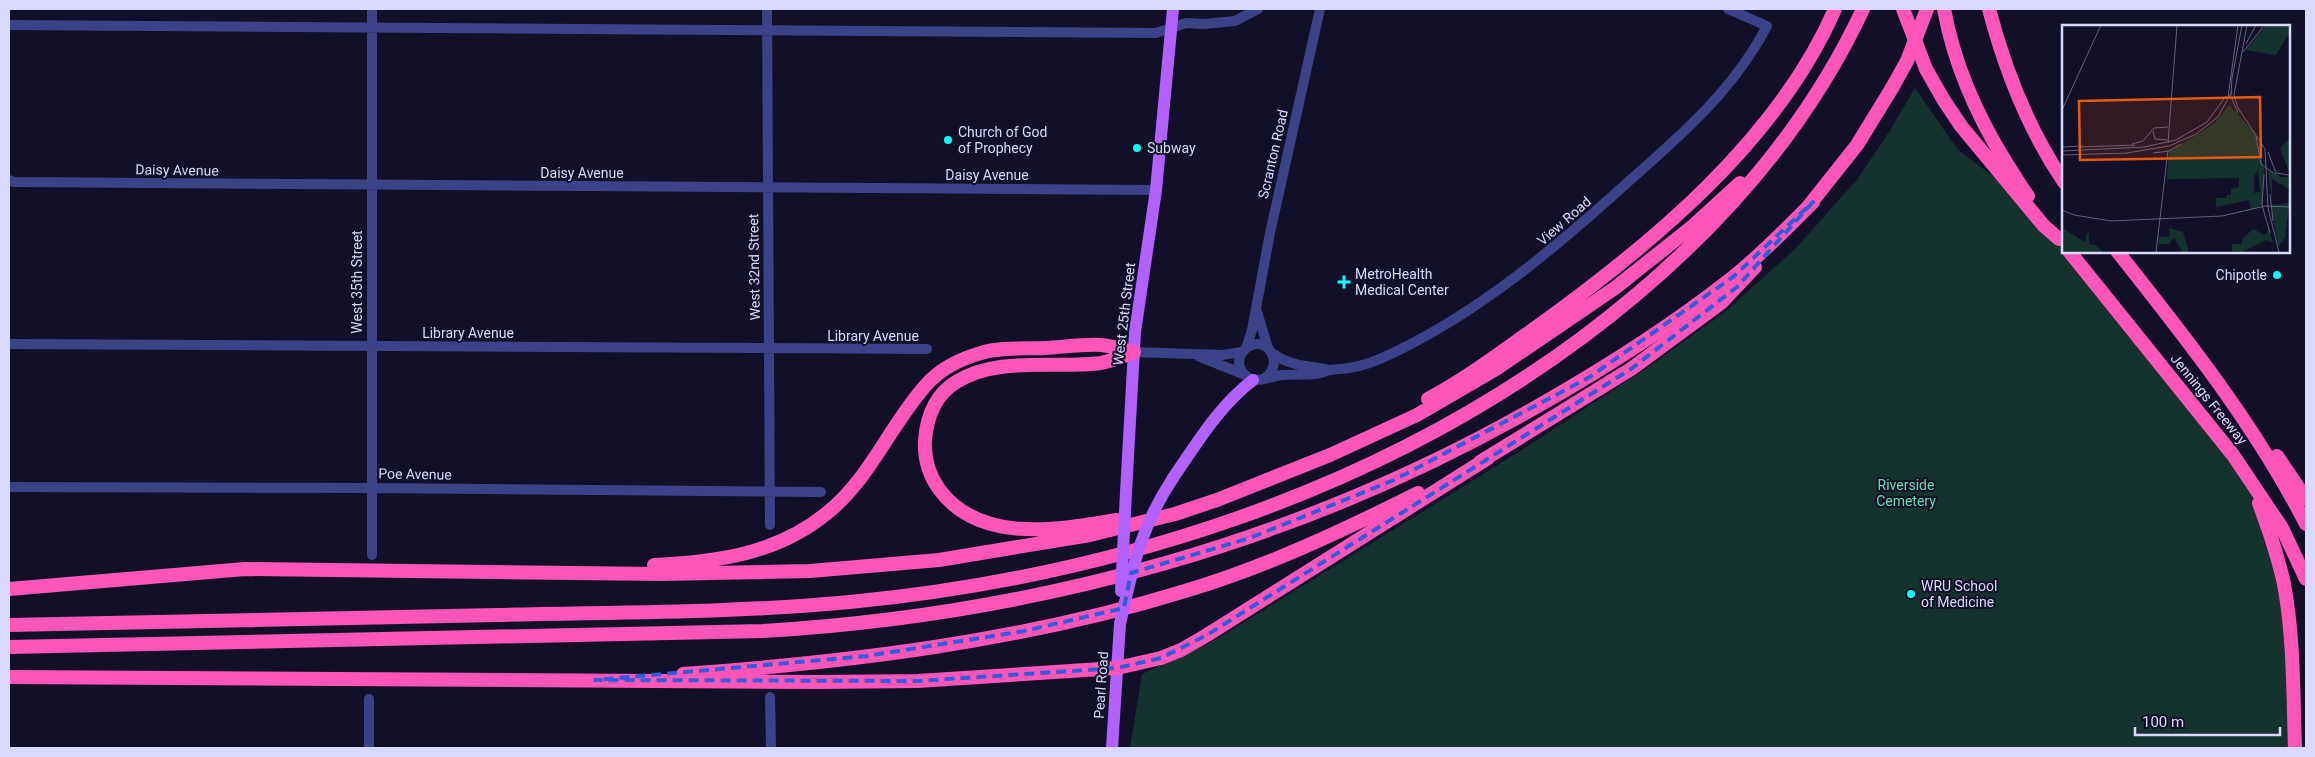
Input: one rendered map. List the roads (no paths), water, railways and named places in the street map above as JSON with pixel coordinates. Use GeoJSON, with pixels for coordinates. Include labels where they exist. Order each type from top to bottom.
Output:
{"type":"FeatureCollection","features":[{"type":"Feature","properties":{"kind":"highway"},"geometry":{"type":"LineString","coordinates":[[1330,455],[1432,398],[1504,351],[1581,294],[1669,222],[1757,132],[1785,96],[1812,55],[1835,9]]}},
{"type":"Feature","properties":{"kind":"highway"},"geometry":{"type":"LineString","coordinates":[[9,624],[770,608],[913,595],[1023,576],[1113,555],[1222,523],[1309,491],[1394,452],[1494,397],[1557,356],[1622,307],[1661,275],[1717,220],[1783,141],[1832,70],[1863,9]]}},
{"type":"Feature","properties":{"kind":"highway"},"geometry":{"type":"LineString","coordinates":[[1903,9],[1926,69],[1960,126],[2044,226],[2061,242]]}},
{"type":"Feature","properties":{"kind":"highway"},"geometry":{"type":"LineString","coordinates":[[9,677],[661,682],[908,681],[1139,665],[1182,650],[1631,369],[1722,302],[1812,202],[1857,144],[1892,88],[1906,61],[1927,9]]}},
{"type":"Feature","properties":{"kind":"highway"},"geometry":{"type":"LineString","coordinates":[[1944,9],[1958,66],[1991,138],[2026,192],[2051,222],[2061,242]]}},
{"type":"Feature","properties":{"kind":"highway"},"geometry":{"type":"LineString","coordinates":[[1989,9],[2003,60],[2017,97],[2034,132],[2062,179]]}},
{"type":"Feature","properties":{"kind":"highway"},"geometry":{"type":"LineString","coordinates":[[9,589],[245,569],[759,573],[884,566],[938,560],[1090,534],[1175,514],[1248,488],[1330,455],[1418,415],[1456,394],[1567,321],[1680,236],[1783,141]]}},
{"type":"Feature","properties":{"kind":"highway"},"geometry":{"type":"LineString","coordinates":[[9,647],[763,631],[821,628],[928,615],[1012,601],[1093,584],[1203,553],[1323,510],[1394,480],[1502,426],[1588,378],[1688,310],[1733,277],[1775,240],[1812,202]]}},
{"type":"Feature","properties":{"kind":"highway","name":"Jennings Freeway"},"geometry":{"type":"LineString","coordinates":[[2070,252],[2233,454],[2282,528],[2306,579]]}},
{"type":"Feature","properties":{"kind":"highway","name":"Jennings Freeway"},"geometry":{"type":"LineString","coordinates":[[2117,252],[2206,367],[2266,453],[2306,524]]}},
{"type":"Feature","properties":{"kind":"highway"},"geometry":{"type":"LineString","coordinates":[[528,570],[694,563],[743,555],[769,548],[813,524],[844,498],[927,384],[954,364],[982,352],[1003,350],[1102,345],[1134,352]]}},
{"type":"Feature","properties":{"kind":"highway"},"geometry":{"type":"LineString","coordinates":[[1134,352],[1103,363],[986,370],[969,375],[954,384],[939,397],[930,412],[926,429],[924,447],[927,467],[934,483],[946,499],[962,512],[982,522],[1022,529],[1064,527],[1146,515],[1248,488]]}},
{"type":"Feature","properties":{"kind":"highway"},"geometry":{"type":"LineString","coordinates":[[2206,367],[2272,448],[2306,499]]}},
{"type":"Feature","properties":{"kind":"highway"},"geometry":{"type":"LineString","coordinates":[[595,680],[786,665],[938,646],[1024,631],[1144,603],[1228,577],[1290,554],[1488,458]]}},
{"type":"Feature","properties":{"kind":"highway"},"geometry":{"type":"LineString","coordinates":[[2250,479],[2272,537],[2284,584],[2291,644],[2295,748]]}},
{"type":"Feature","properties":{"kind":"highway"},"geometry":{"type":"LineString","coordinates":[[9,584],[59,584]]}},
{"type":"Feature","properties":{"kind":"main road","name":"West 25th Street"},"geometry":{"type":"LineString","coordinates":[[1120,624],[1135,332],[1156,190],[1173,9]]}},
{"type":"Feature","properties":{"kind":"main road"},"geometry":{"type":"LineString","coordinates":[[1120,624],[1141,538],[1156,505],[1208,426],[1237,392],[1254,377]]}},
{"type":"Feature","properties":{"kind":"main road","name":"Pearl Road"},"geometry":{"type":"LineString","coordinates":[[1112,748],[1120,624]]}},
{"type":"Feature","properties":{"kind":"street","name":"West 35th Street"},"geometry":{"type":"LineString","coordinates":[[372,9],[370,488],[372,555]]}},
{"type":"Feature","properties":{"kind":"street","name":"West 32nd Street"},"geometry":{"type":"LineString","coordinates":[[767,9],[770,525]]}},
{"type":"Feature","properties":{"kind":"street"},"geometry":{"type":"LineString","coordinates":[[9,25],[1156,33],[1186,23],[1204,24],[1235,21],[1258,9]]}},
{"type":"Feature","properties":{"kind":"street","name":"Scranton Road"},"geometry":{"type":"LineString","coordinates":[[1244,350],[1256,306],[1270,233],[1320,9]]}},
{"type":"Feature","properties":{"kind":"street","name":"View Road"},"geometry":{"type":"LineString","coordinates":[[1254,377],[1317,374],[1330,370],[1360,366],[1395,353],[1456,318],[1541,259],[1708,109],[1750,55],[1767,26],[1728,9]]}},
{"type":"Feature","properties":{"kind":"street","name":"Daisy Avenue"},"geometry":{"type":"LineString","coordinates":[[9,180],[14,182],[372,186],[1156,190]]}},
{"type":"Feature","properties":{"kind":"street","name":"Scranton Road"},"geometry":{"type":"LineString","coordinates":[[1256,306],[1260,330],[1270,351]]}},
{"type":"Feature","properties":{"kind":"street","name":"Library Avenue"},"geometry":{"type":"LineString","coordinates":[[9,344],[770,350],[927,349]]}},
{"type":"Feature","properties":{"kind":"street"},"geometry":{"type":"LineString","coordinates":[[1134,352],[1222,355],[1244,350],[1257,344],[1270,351],[1274,364],[1269,375],[1254,377],[1192,354]]}},
{"type":"Feature","properties":{"kind":"street"},"geometry":{"type":"LineString","coordinates":[[1244,350],[1239,363],[1254,377]]}},
{"type":"Feature","properties":{"kind":"street","name":"View Road"},"geometry":{"type":"LineString","coordinates":[[1270,351],[1285,362],[1330,370]]}},
{"type":"Feature","properties":{"kind":"street","name":"Poe Avenue"},"geometry":{"type":"LineString","coordinates":[[9,487],[821,492]]}},
{"type":"Feature","properties":{"kind":"street"},"geometry":{"type":"LineString","coordinates":[[770,697],[771,748]]}},
{"type":"Feature","properties":{"kind":"street"},"geometry":{"type":"LineString","coordinates":[[369,699],[369,748]]}},
{"type":"Feature","properties":{"kind":"place","name":"Church of God of Prophecy"},"geometry":{"type":"Point","coordinates":[948,140]}},
{"type":"Feature","properties":{"kind":"place","name":"Subway"},"geometry":{"type":"Point","coordinates":[1137,148]}},
{"type":"Feature","properties":{"kind":"place","name":"Chipotle"},"geometry":{"type":"Point","coordinates":[2277,275]}},
{"type":"Feature","properties":{"kind":"place","name":"MetroHealth Medical Center"},"geometry":{"type":"Point","coordinates":[1344,282]}},
{"type":"Feature","properties":{"kind":"place","name":"WRU School of Medicine"},"geometry":{"type":"Point","coordinates":[1911,594]}},
{"type":"Feature","properties":{"kind":"park label","name":"Riverside Cemetery"},"geometry":{"type":"Point","coordinates":[1906,494]}}]}
